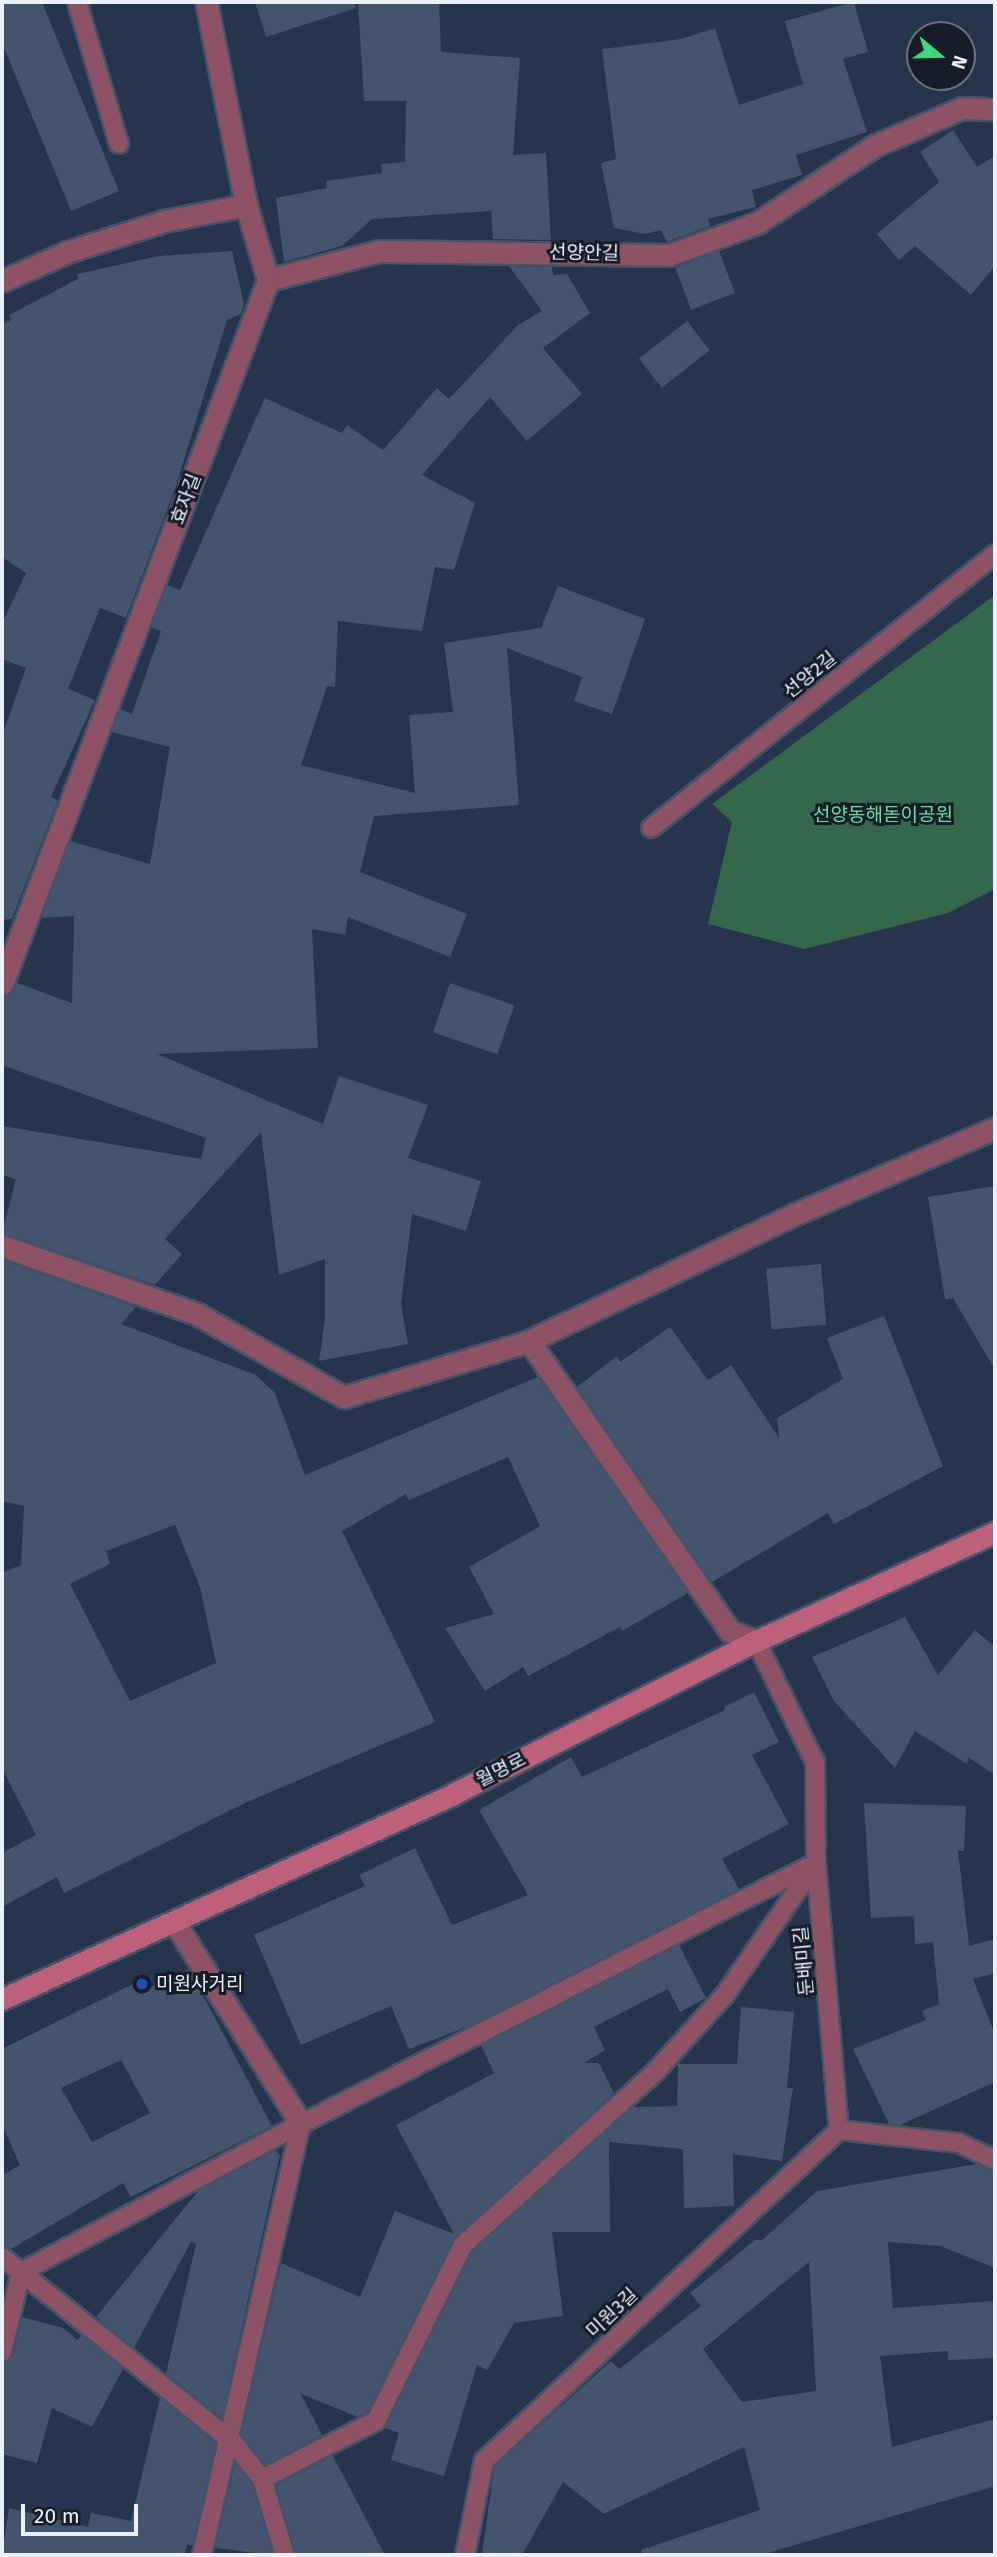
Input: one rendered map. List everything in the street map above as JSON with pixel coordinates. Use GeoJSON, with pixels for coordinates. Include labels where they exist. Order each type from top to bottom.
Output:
{"type":"FeatureCollection","features":[{"type":"Feature","properties":{"kind":"street"},"geometry":{"type":"LineString","coordinates":[[206,2],[246,205],[268,280]]}},
{"type":"Feature","properties":{"kind":"street","name":"선양안길"},"geometry":{"type":"LineString","coordinates":[[268,280],[379,251],[669,255],[757,223],[874,146],[962,108],[995,109]]}},
{"type":"Feature","properties":{"kind":"street"},"geometry":{"type":"LineString","coordinates":[[2,281],[67,252],[164,220],[246,205]]}},
{"type":"Feature","properties":{"kind":"street","name":"효자길"},"geometry":{"type":"LineString","coordinates":[[2,984],[268,280]]}},
{"type":"Feature","properties":{"kind":"street"},"geometry":{"type":"LineString","coordinates":[[2,1246],[197,1314],[344,1397],[529,1341],[793,1215],[995,1128]]}},
{"type":"Feature","properties":{"kind":"street"},"geometry":{"type":"LineString","coordinates":[[529,1341],[730,1631],[756,1641]]}},
{"type":"Feature","properties":{"kind":"street","name":"월명로"},"geometry":{"type":"LineString","coordinates":[[2,1998],[175,1923],[453,1794],[756,1641],[995,1532]]}},
{"type":"Feature","properties":{"kind":"street"},"geometry":{"type":"LineString","coordinates":[[175,1923],[300,2124]]}},
{"type":"Feature","properties":{"kind":"lane"},"geometry":{"type":"LineString","coordinates":[[77,2],[119,144]]}},
{"type":"Feature","properties":{"kind":"lane","name":"선양2길"},"geometry":{"type":"LineString","coordinates":[[651,828],[995,554]]}},
{"type":"Feature","properties":{"kind":"lane","name":"둔배미길"},"geometry":{"type":"LineString","coordinates":[[756,1641],[815,1762],[816,1863],[839,2130]]}},
{"type":"Feature","properties":{"kind":"lane"},"geometry":{"type":"LineString","coordinates":[[2,2352],[22,2272],[300,2124],[816,1863]]}},
{"type":"Feature","properties":{"kind":"lane"},"geometry":{"type":"LineString","coordinates":[[262,2479],[376,2421],[463,2245],[655,2072],[724,1996],[816,1863]]}},
{"type":"Feature","properties":{"kind":"lane"},"geometry":{"type":"LineString","coordinates":[[202,2555],[232,2441],[300,2124]]}},
{"type":"Feature","properties":{"kind":"lane"},"geometry":{"type":"LineString","coordinates":[[839,2130],[959,2143],[995,2160]]}},
{"type":"Feature","properties":{"kind":"lane","name":"미원3길"},"geometry":{"type":"LineString","coordinates":[[465,2555],[484,2461],[839,2130]]}},
{"type":"Feature","properties":{"kind":"lane"},"geometry":{"type":"LineString","coordinates":[[2,2257],[232,2441],[262,2479],[285,2555]]}},
{"type":"Feature","properties":{"kind":"green space","name":"선양동해돋이공원"},"geometry":{"type":"Polygon","coordinates":[[[995,595],[995,889],[948,913],[804,949],[708,924],[732,822],[712,804],[995,595]]]}},
{"type":"Feature","properties":{"kind":"building"},"geometry":{"type":"Polygon","coordinates":[[[2,2],[42,2],[119,191],[71,211],[2,43],[2,2]]]}},
{"type":"Feature","properties":{"kind":"building"},"geometry":{"type":"Polygon","coordinates":[[[255,2],[355,2],[356,8],[266,37],[255,2]]]}},
{"type":"Feature","properties":{"kind":"building"},"geometry":{"type":"Polygon","coordinates":[[[358,2],[439,2],[441,52],[520,58],[513,155],[546,153],[551,240],[493,239],[491,211],[372,219],[342,246],[284,262],[276,198],[327,188],[326,181],[382,173],[381,164],[405,162],[406,101],[364,101],[358,2]]]}},
{"type":"Feature","properties":{"kind":"building"},"geometry":{"type":"Polygon","coordinates":[[[854,2],[868,52],[843,59],[867,132],[796,155],[802,175],[752,190],[756,207],[708,219],[710,226],[667,242],[661,230],[645,234],[614,228],[601,163],[616,159],[602,49],[681,39],[715,28],[739,105],[803,84],[785,21],[854,2]]]}},
{"type":"Feature","properties":{"kind":"building"},"geometry":{"type":"Polygon","coordinates":[[[953,130],[977,167],[995,156],[995,266],[971,295],[915,246],[899,260],[877,234],[939,182],[920,152],[953,130]]]}},
{"type":"Feature","properties":{"kind":"building"},"geometry":{"type":"Polygon","coordinates":[[[232,251],[244,305],[241,314],[227,320],[176,486],[126,618],[100,608],[68,689],[95,700],[51,797],[58,800],[12,919],[2,920],[2,736],[26,668],[2,659],[2,623],[26,573],[2,557],[2,324],[11,320],[9,315],[78,279],[77,274],[159,256],[232,251]]]}},
{"type":"Feature","properties":{"kind":"building"},"geometry":{"type":"Polygon","coordinates":[[[719,251],[735,293],[691,310],[675,268],[719,251]]]}},
{"type":"Feature","properties":{"kind":"building"},"geometry":{"type":"Polygon","coordinates":[[[509,266],[552,267],[553,275],[567,274],[590,313],[543,348],[582,394],[527,441],[490,397],[422,475],[475,503],[454,570],[435,567],[422,631],[338,621],[335,687],[327,686],[301,765],[415,793],[409,715],[453,712],[444,643],[541,628],[558,586],[645,619],[612,714],[574,701],[582,677],[507,648],[519,805],[374,816],[360,872],[467,914],[450,957],[348,917],[345,935],[312,929],[318,1048],[157,1054],[323,1124],[339,1076],[428,1105],[408,1158],[481,1181],[466,1231],[412,1214],[401,1304],[408,1344],[319,1361],[325,1318],[325,1259],[279,1275],[261,1132],[165,1239],[182,1254],[155,1285],[2,1233],[16,1179],[2,1175],[2,1126],[201,1159],[206,1138],[2,1065],[2,997],[11,994],[17,983],[72,1003],[74,916],[41,918],[70,841],[150,864],[170,747],[111,732],[120,709],[132,714],[161,631],[151,627],[167,585],[180,590],[265,398],[342,433],[347,425],[383,450],[437,388],[449,399],[518,325],[542,311],[509,266]]]}},
{"type":"Feature","properties":{"kind":"building"},"geometry":{"type":"Polygon","coordinates":[[[687,321],[710,350],[662,388],[639,359],[687,321]]]}},
{"type":"Feature","properties":{"kind":"building"},"geometry":{"type":"Polygon","coordinates":[[[450,983],[514,1005],[497,1054],[433,1032],[450,983]]]}},
{"type":"Feature","properties":{"kind":"building"},"geometry":{"type":"Polygon","coordinates":[[[995,1186],[995,1370],[953,1298],[945,1299],[928,1197],[995,1186]]]}},
{"type":"Feature","properties":{"kind":"building"},"geometry":{"type":"Polygon","coordinates":[[[2,1260],[136,1307],[121,1324],[256,1375],[275,1393],[305,1475],[538,1377],[688,1593],[622,1631],[620,1627],[528,1676],[523,1667],[485,1691],[445,1628],[494,1614],[469,1567],[540,1526],[508,1457],[409,1500],[406,1494],[342,1531],[435,1722],[247,1802],[64,1893],[57,1877],[2,1907],[2,1853],[36,1835],[2,1768],[2,1573],[21,1565],[24,1506],[2,1501],[2,1260]],[[175,1525],[106,1551],[110,1564],[70,1584],[130,1701],[216,1663],[200,1587],[175,1525]]]}},
{"type":"Feature","properties":{"kind":"building"},"geometry":{"type":"Polygon","coordinates":[[[821,1264],[826,1325],[772,1330],[766,1269],[821,1264]]]}},
{"type":"Feature","properties":{"kind":"building"},"geometry":{"type":"Polygon","coordinates":[[[884,1316],[943,1466],[834,1524],[828,1513],[712,1582],[577,1387],[617,1356],[620,1362],[670,1327],[708,1380],[731,1365],[779,1438],[777,1418],[843,1379],[827,1338],[884,1316]]]}},
{"type":"Feature","properties":{"kind":"building"},"geometry":{"type":"Polygon","coordinates":[[[905,1617],[938,1675],[975,1630],[995,1647],[995,1775],[968,1757],[967,1764],[915,1731],[895,1768],[834,1701],[812,1657],[905,1617]]]}},
{"type":"Feature","properties":{"kind":"building"},"geometry":{"type":"Polygon","coordinates":[[[754,1692],[779,1742],[752,1755],[789,1824],[722,1859],[739,1889],[472,2025],[409,2049],[391,2006],[301,2045],[254,1935],[365,1886],[359,1875],[415,1848],[452,1925],[528,1895],[479,1810],[571,1757],[582,1777],[725,1710],[724,1707],[754,1692]]]}},
{"type":"Feature","properties":{"kind":"building"},"geometry":{"type":"Polygon","coordinates":[[[864,1803],[966,1806],[964,1851],[958,1851],[969,1946],[995,1939],[995,1973],[973,1979],[995,2034],[995,2082],[900,2125],[889,2124],[853,2049],[926,2020],[922,2011],[939,2004],[933,1942],[915,1944],[914,1916],[871,1918],[864,1803]]]}},
{"type":"Feature","properties":{"kind":"building"},"geometry":{"type":"Polygon","coordinates":[[[679,1945],[706,1998],[680,2012],[668,1989],[594,2027],[605,2050],[584,2063],[599,2063],[614,2093],[455,2237],[367,2413],[358,2417],[301,2394],[322,2435],[265,2465],[241,2434],[281,2263],[360,2297],[395,2211],[454,2234],[396,2125],[494,2073],[481,2045],[679,1945]]]}},
{"type":"Feature","properties":{"kind":"building"},"geometry":{"type":"Polygon","coordinates":[[[189,1969],[272,2126],[131,2197],[123,2183],[11,2249],[2,2246],[2,2175],[20,2165],[2,2125],[2,2049],[137,1982],[142,1991],[189,1969]],[[121,2060],[61,2088],[92,2142],[150,2113],[121,2060]]]}},
{"type":"Feature","properties":{"kind":"building"},"geometry":{"type":"Polygon","coordinates":[[[741,2007],[794,2012],[787,2088],[793,2088],[782,2161],[733,2154],[734,2206],[684,2208],[683,2149],[609,2142],[610,2232],[552,2232],[563,2316],[514,2323],[487,2370],[477,2365],[444,2476],[391,2460],[399,2433],[385,2428],[472,2252],[633,2107],[677,2106],[678,2064],[737,2064],[741,2007]]]}},
{"type":"Feature","properties":{"kind":"building"},"geometry":{"type":"Polygon","coordinates":[[[276,2150],[280,2155],[222,2418],[166,2373],[196,2244],[191,2242],[134,2348],[96,2317],[198,2191],[276,2150]]]}},
{"type":"Feature","properties":{"kind":"building"},"geometry":{"type":"Polygon","coordinates":[[[977,2164],[995,2171],[995,2268],[940,2246],[888,2242],[893,2308],[995,2301],[995,2358],[948,2360],[948,2351],[880,2356],[892,2447],[995,2419],[995,2486],[761,2555],[642,2555],[641,2550],[760,2510],[744,2447],[604,2514],[563,2482],[522,2555],[482,2555],[494,2467],[611,2361],[619,2369],[701,2306],[690,2293],[755,2240],[762,2240],[817,2191],[977,2164]],[[809,2262],[703,2349],[742,2402],[816,2391],[809,2262]]]}},
{"type":"Feature","properties":{"kind":"building"},"geometry":{"type":"Polygon","coordinates":[[[22,2317],[63,2328],[78,2340],[81,2335],[123,2369],[92,2427],[52,2408],[37,2463],[2,2454],[2,2363],[13,2355],[22,2317]]]}},
{"type":"Feature","properties":{"kind":"building"},"geometry":{"type":"Polygon","coordinates":[[[160,2398],[216,2443],[193,2545],[187,2545],[184,2555],[2,2555],[9,2508],[88,2527],[91,2513],[131,2521],[160,2398]]]}},
{"type":"Feature","properties":{"kind":"building"},"geometry":{"type":"Polygon","coordinates":[[[333,2456],[385,2555],[296,2555],[276,2485],[333,2456]]]}},
{"type":"Feature","properties":{"kind":"building"},"geometry":{"type":"Polygon","coordinates":[[[235,2463],[252,2484],[273,2555],[215,2548],[235,2463]]]}},
{"type":"Feature","properties":{"kind":"place","name":"미원사거리"},"geometry":{"type":"Point","coordinates":[142,1984]}}]}
